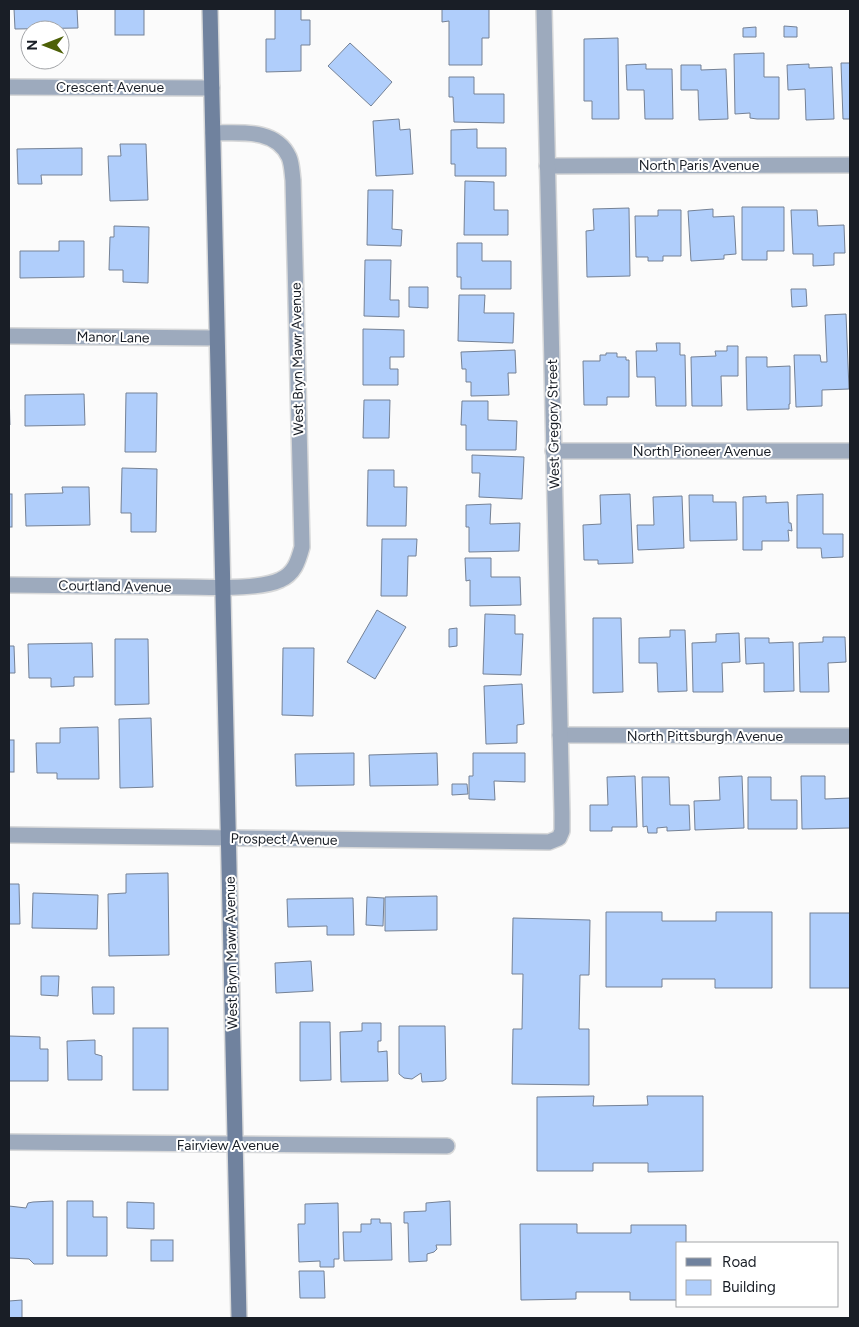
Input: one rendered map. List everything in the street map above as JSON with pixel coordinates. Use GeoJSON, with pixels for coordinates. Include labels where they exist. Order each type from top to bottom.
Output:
{"type":"FeatureCollection","features":[{"type":"Feature","properties":{"kind":"street","name":"West Bryn Mawr Avenue"},"geometry":{"type":"LineString","coordinates":[[210,9],[239,1318]]}},
{"type":"Feature","properties":{"kind":"street","name":"West Gregory Street"},"geometry":{"type":"LineString","coordinates":[[544,9],[562,824],[559,838]]}},
{"type":"Feature","properties":{"kind":"street","name":"Crescent Avenue"},"geometry":{"type":"LineString","coordinates":[[9,87],[212,88]]}},
{"type":"Feature","properties":{"kind":"street","name":"West Bryn Mawr Avenue"},"geometry":{"type":"LineString","coordinates":[[213,133],[266,135],[282,145],[290,159],[293,180],[302,547],[298,563],[294,569],[289,575],[278,581],[263,585],[222,587]]}},
{"type":"Feature","properties":{"kind":"street","name":"North Paris Avenue"},"geometry":{"type":"LineString","coordinates":[[547,166],[850,165]]}},
{"type":"Feature","properties":{"kind":"street","name":"Manor Lane"},"geometry":{"type":"LineString","coordinates":[[9,336],[216,338]]}},
{"type":"Feature","properties":{"kind":"street","name":"North Pioneer Avenue"},"geometry":{"type":"LineString","coordinates":[[554,451],[850,451]]}},
{"type":"Feature","properties":{"kind":"street","name":"Courtland Avenue"},"geometry":{"type":"LineString","coordinates":[[9,585],[222,587]]}},
{"type":"Feature","properties":{"kind":"street","name":"North Pittsburgh Avenue"},"geometry":{"type":"LineString","coordinates":[[560,735],[850,736]]}},
{"type":"Feature","properties":{"kind":"street","name":"Prospect Avenue"},"geometry":{"type":"LineString","coordinates":[[9,835],[549,842],[559,838]]}},
{"type":"Feature","properties":{"kind":"street","name":"Fairview Avenue"},"geometry":{"type":"LineString","coordinates":[[9,1142],[447,1146]]}},
{"type":"Feature","properties":{"kind":"building"},"geometry":{"type":"Polygon","coordinates":[[[14,9],[77,9],[78,28],[70,28],[70,20],[20,20],[20,29],[15,29],[14,9]]]}},
{"type":"Feature","properties":{"kind":"building"},"geometry":{"type":"Polygon","coordinates":[[[115,9],[144,9],[144,35],[115,35],[115,9]]]}},
{"type":"Feature","properties":{"kind":"building"},"geometry":{"type":"Polygon","coordinates":[[[275,9],[301,9],[301,20],[310,20],[310,45],[301,45],[301,71],[266,72],[266,39],[275,39],[275,9]]]}},
{"type":"Feature","properties":{"kind":"building"},"geometry":{"type":"Polygon","coordinates":[[[442,9],[489,9],[489,38],[482,38],[482,65],[449,65],[449,21],[442,22],[442,9]]]}},
{"type":"Feature","properties":{"kind":"building"},"geometry":{"type":"Polygon","coordinates":[[[784,26],[797,27],[797,37],[784,37],[784,26]]]}},
{"type":"Feature","properties":{"kind":"building"},"geometry":{"type":"Polygon","coordinates":[[[756,27],[756,37],[743,37],[743,28],[756,27]]]}},
{"type":"Feature","properties":{"kind":"building"},"geometry":{"type":"Polygon","coordinates":[[[618,38],[619,119],[592,119],[592,101],[584,101],[584,39],[618,38]]]}},
{"type":"Feature","properties":{"kind":"building"},"geometry":{"type":"Polygon","coordinates":[[[350,43],[392,82],[371,106],[328,66],[350,43]]]}},
{"type":"Feature","properties":{"kind":"building"},"geometry":{"type":"Polygon","coordinates":[[[764,53],[764,77],[779,77],[779,119],[750,118],[750,113],[735,114],[734,54],[764,53]]]}},
{"type":"Feature","properties":{"kind":"building"},"geometry":{"type":"Polygon","coordinates":[[[841,63],[850,63],[850,119],[843,119],[841,63]]]}},
{"type":"Feature","properties":{"kind":"building"},"geometry":{"type":"Polygon","coordinates":[[[646,64],[646,69],[672,69],[673,119],[645,119],[644,90],[627,90],[626,65],[646,64]]]}},
{"type":"Feature","properties":{"kind":"building"},"geometry":{"type":"Polygon","coordinates":[[[809,64],[809,68],[832,67],[834,119],[806,120],[805,89],[788,90],[787,65],[809,64]]]}},
{"type":"Feature","properties":{"kind":"building"},"geometry":{"type":"Polygon","coordinates":[[[681,65],[701,65],[701,70],[726,69],[728,119],[699,120],[698,90],[681,90],[681,65]]]}},
{"type":"Feature","properties":{"kind":"building"},"geometry":{"type":"Polygon","coordinates":[[[449,77],[474,77],[474,94],[504,94],[504,123],[454,122],[453,97],[449,97],[449,77]]]}},
{"type":"Feature","properties":{"kind":"building"},"geometry":{"type":"Polygon","coordinates":[[[399,119],[400,130],[410,129],[413,174],[376,176],[373,121],[399,119]]]}},
{"type":"Feature","properties":{"kind":"building"},"geometry":{"type":"Polygon","coordinates":[[[477,129],[477,148],[506,148],[506,176],[455,176],[455,164],[451,164],[451,130],[477,129]]]}},
{"type":"Feature","properties":{"kind":"building"},"geometry":{"type":"Polygon","coordinates":[[[120,144],[146,144],[148,200],[110,201],[108,156],[121,156],[120,144]]]}},
{"type":"Feature","properties":{"kind":"building"},"geometry":{"type":"Polygon","coordinates":[[[82,148],[82,175],[41,175],[42,184],[18,184],[17,149],[82,148]]]}},
{"type":"Feature","properties":{"kind":"building"},"geometry":{"type":"Polygon","coordinates":[[[465,181],[494,182],[494,210],[508,210],[508,235],[464,235],[465,181]]]}},
{"type":"Feature","properties":{"kind":"building"},"geometry":{"type":"Polygon","coordinates":[[[368,190],[393,190],[392,229],[402,230],[401,246],[367,245],[368,190]]]}},
{"type":"Feature","properties":{"kind":"building"},"geometry":{"type":"Polygon","coordinates":[[[742,207],[784,207],[784,251],[767,251],[767,260],[742,260],[742,207]]]}},
{"type":"Feature","properties":{"kind":"building"},"geometry":{"type":"Polygon","coordinates":[[[629,208],[630,276],[587,277],[586,231],[594,230],[593,209],[629,208]]]}},
{"type":"Feature","properties":{"kind":"building"},"geometry":{"type":"Polygon","coordinates":[[[713,209],[713,217],[734,216],[736,254],[724,255],[724,259],[691,261],[688,211],[713,209]]]}},
{"type":"Feature","properties":{"kind":"building"},"geometry":{"type":"Polygon","coordinates":[[[658,210],[681,210],[681,256],[663,256],[663,261],[648,261],[648,257],[636,257],[635,216],[658,216],[658,210]]]}},
{"type":"Feature","properties":{"kind":"building"},"geometry":{"type":"Polygon","coordinates":[[[791,210],[817,210],[818,226],[844,225],[845,253],[834,253],[834,265],[813,266],[813,254],[793,254],[791,210]]]}},
{"type":"Feature","properties":{"kind":"building"},"geometry":{"type":"Polygon","coordinates":[[[114,226],[149,227],[148,283],[123,282],[123,270],[109,270],[110,237],[114,237],[114,226]]]}},
{"type":"Feature","properties":{"kind":"building"},"geometry":{"type":"Polygon","coordinates":[[[59,241],[84,241],[84,277],[20,278],[20,251],[59,251],[59,241]]]}},
{"type":"Feature","properties":{"kind":"building"},"geometry":{"type":"Polygon","coordinates":[[[457,243],[482,243],[482,261],[511,261],[511,289],[461,289],[461,277],[457,277],[457,243]]]}},
{"type":"Feature","properties":{"kind":"building"},"geometry":{"type":"Polygon","coordinates":[[[365,260],[391,260],[390,300],[399,300],[399,317],[364,316],[365,260]]]}},
{"type":"Feature","properties":{"kind":"building"},"geometry":{"type":"Polygon","coordinates":[[[409,287],[428,287],[428,308],[409,307],[409,287]]]}},
{"type":"Feature","properties":{"kind":"building"},"geometry":{"type":"Polygon","coordinates":[[[791,289],[806,289],[807,306],[792,307],[791,289]]]}},
{"type":"Feature","properties":{"kind":"building"},"geometry":{"type":"Polygon","coordinates":[[[459,295],[485,295],[484,313],[514,313],[513,343],[458,341],[459,295]]]}},
{"type":"Feature","properties":{"kind":"building"},"geometry":{"type":"Polygon","coordinates":[[[846,314],[849,389],[822,390],[822,406],[796,407],[794,355],[820,355],[821,362],[827,362],[825,315],[846,314]]]}},
{"type":"Feature","properties":{"kind":"building"},"geometry":{"type":"Polygon","coordinates":[[[363,329],[404,330],[404,357],[390,357],[390,369],[398,369],[398,385],[363,385],[363,329]]]}},
{"type":"Feature","properties":{"kind":"building"},"geometry":{"type":"Polygon","coordinates":[[[656,343],[680,343],[680,355],[685,355],[686,406],[656,406],[655,377],[637,377],[636,351],[657,351],[656,343]]]}},
{"type":"Feature","properties":{"kind":"building"},"geometry":{"type":"Polygon","coordinates":[[[727,346],[738,346],[738,376],[721,376],[722,406],[692,406],[691,357],[716,356],[715,351],[727,351],[727,346]]]}},
{"type":"Feature","properties":{"kind":"building"},"geometry":{"type":"Polygon","coordinates":[[[515,350],[516,373],[508,373],[509,395],[471,396],[471,382],[466,382],[466,369],[462,369],[461,352],[515,350]]]}},
{"type":"Feature","properties":{"kind":"building"},"geometry":{"type":"Polygon","coordinates":[[[606,353],[617,353],[617,357],[626,357],[626,360],[629,360],[629,397],[607,397],[607,405],[584,405],[583,361],[600,361],[600,355],[606,355],[606,353]]]}},
{"type":"Feature","properties":{"kind":"building"},"geometry":{"type":"Polygon","coordinates":[[[746,357],[767,357],[767,367],[790,366],[789,409],[747,410],[746,357]]]}},
{"type":"Feature","properties":{"kind":"building"},"geometry":{"type":"Polygon","coordinates":[[[9,392],[10,425],[9,425],[9,392]]]}},
{"type":"Feature","properties":{"kind":"building"},"geometry":{"type":"Polygon","coordinates":[[[126,393],[157,393],[156,452],[125,452],[126,393]]]}},
{"type":"Feature","properties":{"kind":"building"},"geometry":{"type":"Polygon","coordinates":[[[84,394],[85,425],[25,426],[25,395],[84,394]]]}},
{"type":"Feature","properties":{"kind":"building"},"geometry":{"type":"Polygon","coordinates":[[[364,400],[390,400],[389,438],[363,438],[364,400]]]}},
{"type":"Feature","properties":{"kind":"building"},"geometry":{"type":"Polygon","coordinates":[[[462,401],[488,401],[488,420],[517,421],[516,450],[466,450],[466,425],[461,425],[462,401]]]}},
{"type":"Feature","properties":{"kind":"building"},"geometry":{"type":"Polygon","coordinates":[[[472,455],[524,457],[522,499],[479,497],[480,473],[472,473],[472,455]]]}},
{"type":"Feature","properties":{"kind":"building"},"geometry":{"type":"Polygon","coordinates":[[[122,468],[157,469],[156,532],[131,532],[131,513],[121,513],[122,468]]]}},
{"type":"Feature","properties":{"kind":"building"},"geometry":{"type":"Polygon","coordinates":[[[368,470],[394,470],[394,487],[407,487],[406,526],[367,526],[368,470]]]}},
{"type":"Feature","properties":{"kind":"building"},"geometry":{"type":"Polygon","coordinates":[[[62,487],[89,487],[90,525],[26,526],[25,494],[63,493],[62,487]]]}},
{"type":"Feature","properties":{"kind":"building"},"geometry":{"type":"Polygon","coordinates":[[[9,494],[12,494],[12,527],[9,527],[9,494]]]}},
{"type":"Feature","properties":{"kind":"building"},"geometry":{"type":"Polygon","coordinates":[[[630,494],[633,563],[598,564],[598,560],[584,560],[583,525],[601,524],[600,495],[630,494]]]}},
{"type":"Feature","properties":{"kind":"building"},"geometry":{"type":"Polygon","coordinates":[[[823,494],[823,534],[843,534],[843,557],[822,558],[821,548],[797,548],[797,495],[823,494]]]}},
{"type":"Feature","properties":{"kind":"building"},"geometry":{"type":"Polygon","coordinates":[[[689,495],[713,495],[713,502],[736,502],[737,540],[690,541],[689,495]]]}},
{"type":"Feature","properties":{"kind":"building"},"geometry":{"type":"Polygon","coordinates":[[[682,496],[684,548],[638,550],[637,525],[654,525],[653,497],[682,496]]]}},
{"type":"Feature","properties":{"kind":"building"},"geometry":{"type":"Polygon","coordinates":[[[766,496],[766,503],[788,502],[789,523],[791,523],[792,531],[788,530],[789,541],[762,541],[762,550],[743,550],[743,497],[766,496]]]}},
{"type":"Feature","properties":{"kind":"building"},"geometry":{"type":"Polygon","coordinates":[[[491,504],[490,524],[520,523],[519,551],[469,552],[469,527],[466,527],[466,505],[491,504]]]}},
{"type":"Feature","properties":{"kind":"building"},"geometry":{"type":"Polygon","coordinates":[[[382,539],[417,539],[416,556],[408,556],[407,596],[381,596],[382,539]]]}},
{"type":"Feature","properties":{"kind":"building"},"geometry":{"type":"Polygon","coordinates":[[[465,558],[491,558],[491,577],[520,577],[521,605],[470,606],[470,580],[466,581],[465,558]]]}},
{"type":"Feature","properties":{"kind":"building"},"geometry":{"type":"Polygon","coordinates":[[[377,610],[406,627],[375,679],[347,662],[377,610]]]}},
{"type":"Feature","properties":{"kind":"building"},"geometry":{"type":"Polygon","coordinates":[[[485,614],[515,615],[515,634],[523,634],[521,675],[483,674],[485,614]]]}},
{"type":"Feature","properties":{"kind":"building"},"geometry":{"type":"Polygon","coordinates":[[[593,618],[621,618],[623,692],[593,693],[593,618]]]}},
{"type":"Feature","properties":{"kind":"building"},"geometry":{"type":"Polygon","coordinates":[[[457,628],[457,646],[449,647],[449,629],[457,628]]]}},
{"type":"Feature","properties":{"kind":"building"},"geometry":{"type":"Polygon","coordinates":[[[670,630],[685,630],[687,691],[658,692],[657,663],[639,663],[639,638],[670,637],[670,630]]]}},
{"type":"Feature","properties":{"kind":"building"},"geometry":{"type":"Polygon","coordinates":[[[739,633],[740,662],[722,663],[723,692],[693,692],[692,643],[716,642],[716,634],[739,633]]]}},
{"type":"Feature","properties":{"kind":"building"},"geometry":{"type":"Polygon","coordinates":[[[823,637],[845,637],[846,662],[828,663],[829,692],[800,692],[799,643],[823,642],[823,637]]]}},
{"type":"Feature","properties":{"kind":"building"},"geometry":{"type":"Polygon","coordinates":[[[745,638],[769,638],[769,643],[793,642],[794,691],[764,692],[764,663],[746,664],[745,638]]]}},
{"type":"Feature","properties":{"kind":"building"},"geometry":{"type":"Polygon","coordinates":[[[115,639],[148,639],[149,704],[115,705],[115,639]]]}},
{"type":"Feature","properties":{"kind":"building"},"geometry":{"type":"Polygon","coordinates":[[[92,643],[93,677],[74,677],[74,686],[51,687],[51,678],[29,678],[28,644],[92,643]]]}},
{"type":"Feature","properties":{"kind":"building"},"geometry":{"type":"Polygon","coordinates":[[[9,646],[14,646],[15,673],[9,673],[9,646]]]}},
{"type":"Feature","properties":{"kind":"building"},"geometry":{"type":"Polygon","coordinates":[[[283,648],[314,648],[313,716],[282,715],[283,648]]]}},
{"type":"Feature","properties":{"kind":"building"},"geometry":{"type":"Polygon","coordinates":[[[522,684],[524,724],[517,725],[517,743],[486,744],[484,686],[522,684]]]}},
{"type":"Feature","properties":{"kind":"building"},"geometry":{"type":"Polygon","coordinates":[[[151,718],[153,787],[120,788],[119,719],[151,718]]]}},
{"type":"Feature","properties":{"kind":"building"},"geometry":{"type":"Polygon","coordinates":[[[98,727],[99,779],[57,779],[57,773],[37,773],[36,743],[60,743],[60,728],[98,727]]]}},
{"type":"Feature","properties":{"kind":"building"},"geometry":{"type":"Polygon","coordinates":[[[9,740],[14,740],[14,772],[9,772],[9,740]]]}},
{"type":"Feature","properties":{"kind":"building"},"geometry":{"type":"Polygon","coordinates":[[[354,753],[354,785],[296,786],[295,754],[354,753]]]}},
{"type":"Feature","properties":{"kind":"building"},"geometry":{"type":"Polygon","coordinates":[[[437,753],[438,785],[370,786],[369,755],[437,753]]]}},
{"type":"Feature","properties":{"kind":"building"},"geometry":{"type":"Polygon","coordinates":[[[473,753],[525,753],[525,782],[494,781],[495,800],[469,799],[469,776],[473,776],[473,753]]]}},
{"type":"Feature","properties":{"kind":"building"},"geometry":{"type":"Polygon","coordinates":[[[635,776],[637,827],[612,827],[612,831],[590,831],[590,805],[608,805],[607,777],[635,776]]]}},
{"type":"Feature","properties":{"kind":"building"},"geometry":{"type":"Polygon","coordinates":[[[742,776],[744,828],[695,830],[694,801],[720,800],[719,777],[742,776]]]}},
{"type":"Feature","properties":{"kind":"building"},"geometry":{"type":"Polygon","coordinates":[[[801,776],[825,776],[825,799],[850,798],[850,828],[802,829],[801,776]]]}},
{"type":"Feature","properties":{"kind":"building"},"geometry":{"type":"Polygon","coordinates":[[[642,777],[669,777],[670,805],[689,805],[690,830],[667,831],[667,827],[657,828],[657,833],[648,833],[647,826],[643,827],[642,777]]]}},
{"type":"Feature","properties":{"kind":"building"},"geometry":{"type":"Polygon","coordinates":[[[748,777],[771,777],[771,800],[797,800],[797,829],[748,829],[748,777]]]}},
{"type":"Feature","properties":{"kind":"building"},"geometry":{"type":"Polygon","coordinates":[[[452,784],[467,784],[468,794],[452,795],[452,784]]]}},
{"type":"Feature","properties":{"kind":"building"},"geometry":{"type":"Polygon","coordinates":[[[168,873],[169,955],[109,956],[108,894],[126,893],[126,874],[168,873]]]}},
{"type":"Feature","properties":{"kind":"building"},"geometry":{"type":"Polygon","coordinates":[[[9,884],[19,884],[20,924],[9,924],[9,884]]]}},
{"type":"Feature","properties":{"kind":"building"},"geometry":{"type":"Polygon","coordinates":[[[33,893],[98,895],[97,929],[32,928],[33,893]]]}},
{"type":"Feature","properties":{"kind":"building"},"geometry":{"type":"Polygon","coordinates":[[[437,896],[437,930],[385,931],[385,897],[437,896]]]}},
{"type":"Feature","properties":{"kind":"building"},"geometry":{"type":"Polygon","coordinates":[[[367,897],[384,898],[383,926],[366,925],[367,897]]]}},
{"type":"Feature","properties":{"kind":"building"},"geometry":{"type":"Polygon","coordinates":[[[353,898],[354,935],[327,935],[327,926],[288,927],[287,899],[353,898]]]}},
{"type":"Feature","properties":{"kind":"building"},"geometry":{"type":"Polygon","coordinates":[[[606,912],[662,912],[662,921],[716,921],[716,912],[772,912],[772,988],[715,988],[715,979],[662,979],[662,987],[606,987],[606,912]]]}},
{"type":"Feature","properties":{"kind":"building"},"geometry":{"type":"Polygon","coordinates":[[[810,913],[850,913],[850,988],[810,988],[810,913]]]}},
{"type":"Feature","properties":{"kind":"building"},"geometry":{"type":"Polygon","coordinates":[[[513,918],[590,920],[589,975],[580,975],[579,1029],[589,1029],[589,1085],[512,1084],[513,1029],[522,1029],[523,974],[512,974],[513,918]]]}},
{"type":"Feature","properties":{"kind":"building"},"geometry":{"type":"Polygon","coordinates":[[[311,961],[313,991],[276,993],[275,963],[311,961]]]}},
{"type":"Feature","properties":{"kind":"building"},"geometry":{"type":"Polygon","coordinates":[[[41,976],[59,976],[58,996],[41,995],[41,976]]]}},
{"type":"Feature","properties":{"kind":"building"},"geometry":{"type":"Polygon","coordinates":[[[92,987],[114,987],[114,1014],[93,1014],[92,987]]]}},
{"type":"Feature","properties":{"kind":"building"},"geometry":{"type":"Polygon","coordinates":[[[300,1022],[330,1022],[331,1080],[300,1081],[300,1022]]]}},
{"type":"Feature","properties":{"kind":"building"},"geometry":{"type":"Polygon","coordinates":[[[362,1023],[381,1023],[381,1041],[378,1041],[378,1052],[387,1051],[388,1081],[341,1082],[340,1032],[362,1031],[362,1023]]]}},
{"type":"Feature","properties":{"kind":"building"},"geometry":{"type":"Polygon","coordinates":[[[399,1026],[445,1026],[446,1079],[443,1081],[422,1082],[421,1073],[412,1079],[404,1078],[399,1074],[399,1026]]]}},
{"type":"Feature","properties":{"kind":"building"},"geometry":{"type":"Polygon","coordinates":[[[133,1028],[168,1028],[168,1090],[133,1090],[133,1028]]]}},
{"type":"Feature","properties":{"kind":"building"},"geometry":{"type":"Polygon","coordinates":[[[9,1036],[40,1037],[40,1049],[48,1049],[48,1081],[9,1081],[9,1036]]]}},
{"type":"Feature","properties":{"kind":"building"},"geometry":{"type":"Polygon","coordinates":[[[95,1040],[95,1054],[102,1056],[102,1080],[68,1080],[67,1041],[95,1040]]]}},
{"type":"Feature","properties":{"kind":"building"},"geometry":{"type":"Polygon","coordinates":[[[594,1096],[593,1106],[648,1105],[647,1096],[703,1096],[703,1171],[648,1172],[648,1163],[593,1163],[593,1171],[537,1171],[537,1097],[594,1096]]]}},
{"type":"Feature","properties":{"kind":"building"},"geometry":{"type":"Polygon","coordinates":[[[53,1201],[53,1264],[34,1264],[29,1259],[9,1258],[9,1206],[26,1208],[28,1203],[53,1201]]]}},
{"type":"Feature","properties":{"kind":"building"},"geometry":{"type":"Polygon","coordinates":[[[67,1201],[93,1201],[93,1217],[107,1217],[107,1256],[67,1256],[67,1201]]]}},
{"type":"Feature","properties":{"kind":"building"},"geometry":{"type":"Polygon","coordinates":[[[450,1201],[451,1245],[436,1245],[437,1249],[434,1252],[427,1254],[427,1261],[409,1262],[408,1223],[404,1223],[404,1212],[426,1211],[426,1203],[450,1201]]]}},
{"type":"Feature","properties":{"kind":"building"},"geometry":{"type":"Polygon","coordinates":[[[127,1202],[154,1203],[154,1229],[127,1228],[127,1202]]]}},
{"type":"Feature","properties":{"kind":"building"},"geometry":{"type":"Polygon","coordinates":[[[338,1203],[339,1259],[334,1259],[334,1267],[320,1267],[320,1261],[299,1262],[298,1224],[305,1224],[305,1204],[338,1203]]]}},
{"type":"Feature","properties":{"kind":"building"},"geometry":{"type":"Polygon","coordinates":[[[371,1219],[380,1219],[380,1223],[391,1223],[392,1260],[344,1261],[343,1232],[361,1232],[361,1224],[371,1224],[371,1219]]]}},
{"type":"Feature","properties":{"kind":"building"},"geometry":{"type":"Polygon","coordinates":[[[520,1224],[577,1224],[577,1233],[631,1233],[631,1225],[686,1225],[686,1242],[676,1242],[676,1300],[630,1300],[630,1292],[576,1292],[576,1299],[521,1300],[520,1224]]]}},
{"type":"Feature","properties":{"kind":"building"},"geometry":{"type":"Polygon","coordinates":[[[151,1240],[173,1240],[173,1261],[151,1261],[151,1240]]]}},
{"type":"Feature","properties":{"kind":"building"},"geometry":{"type":"Polygon","coordinates":[[[299,1271],[324,1271],[325,1298],[300,1298],[299,1271]]]}},
{"type":"Feature","properties":{"kind":"building"},"geometry":{"type":"Polygon","coordinates":[[[22,1300],[22,1318],[9,1318],[9,1301],[22,1300]]]}}]}
